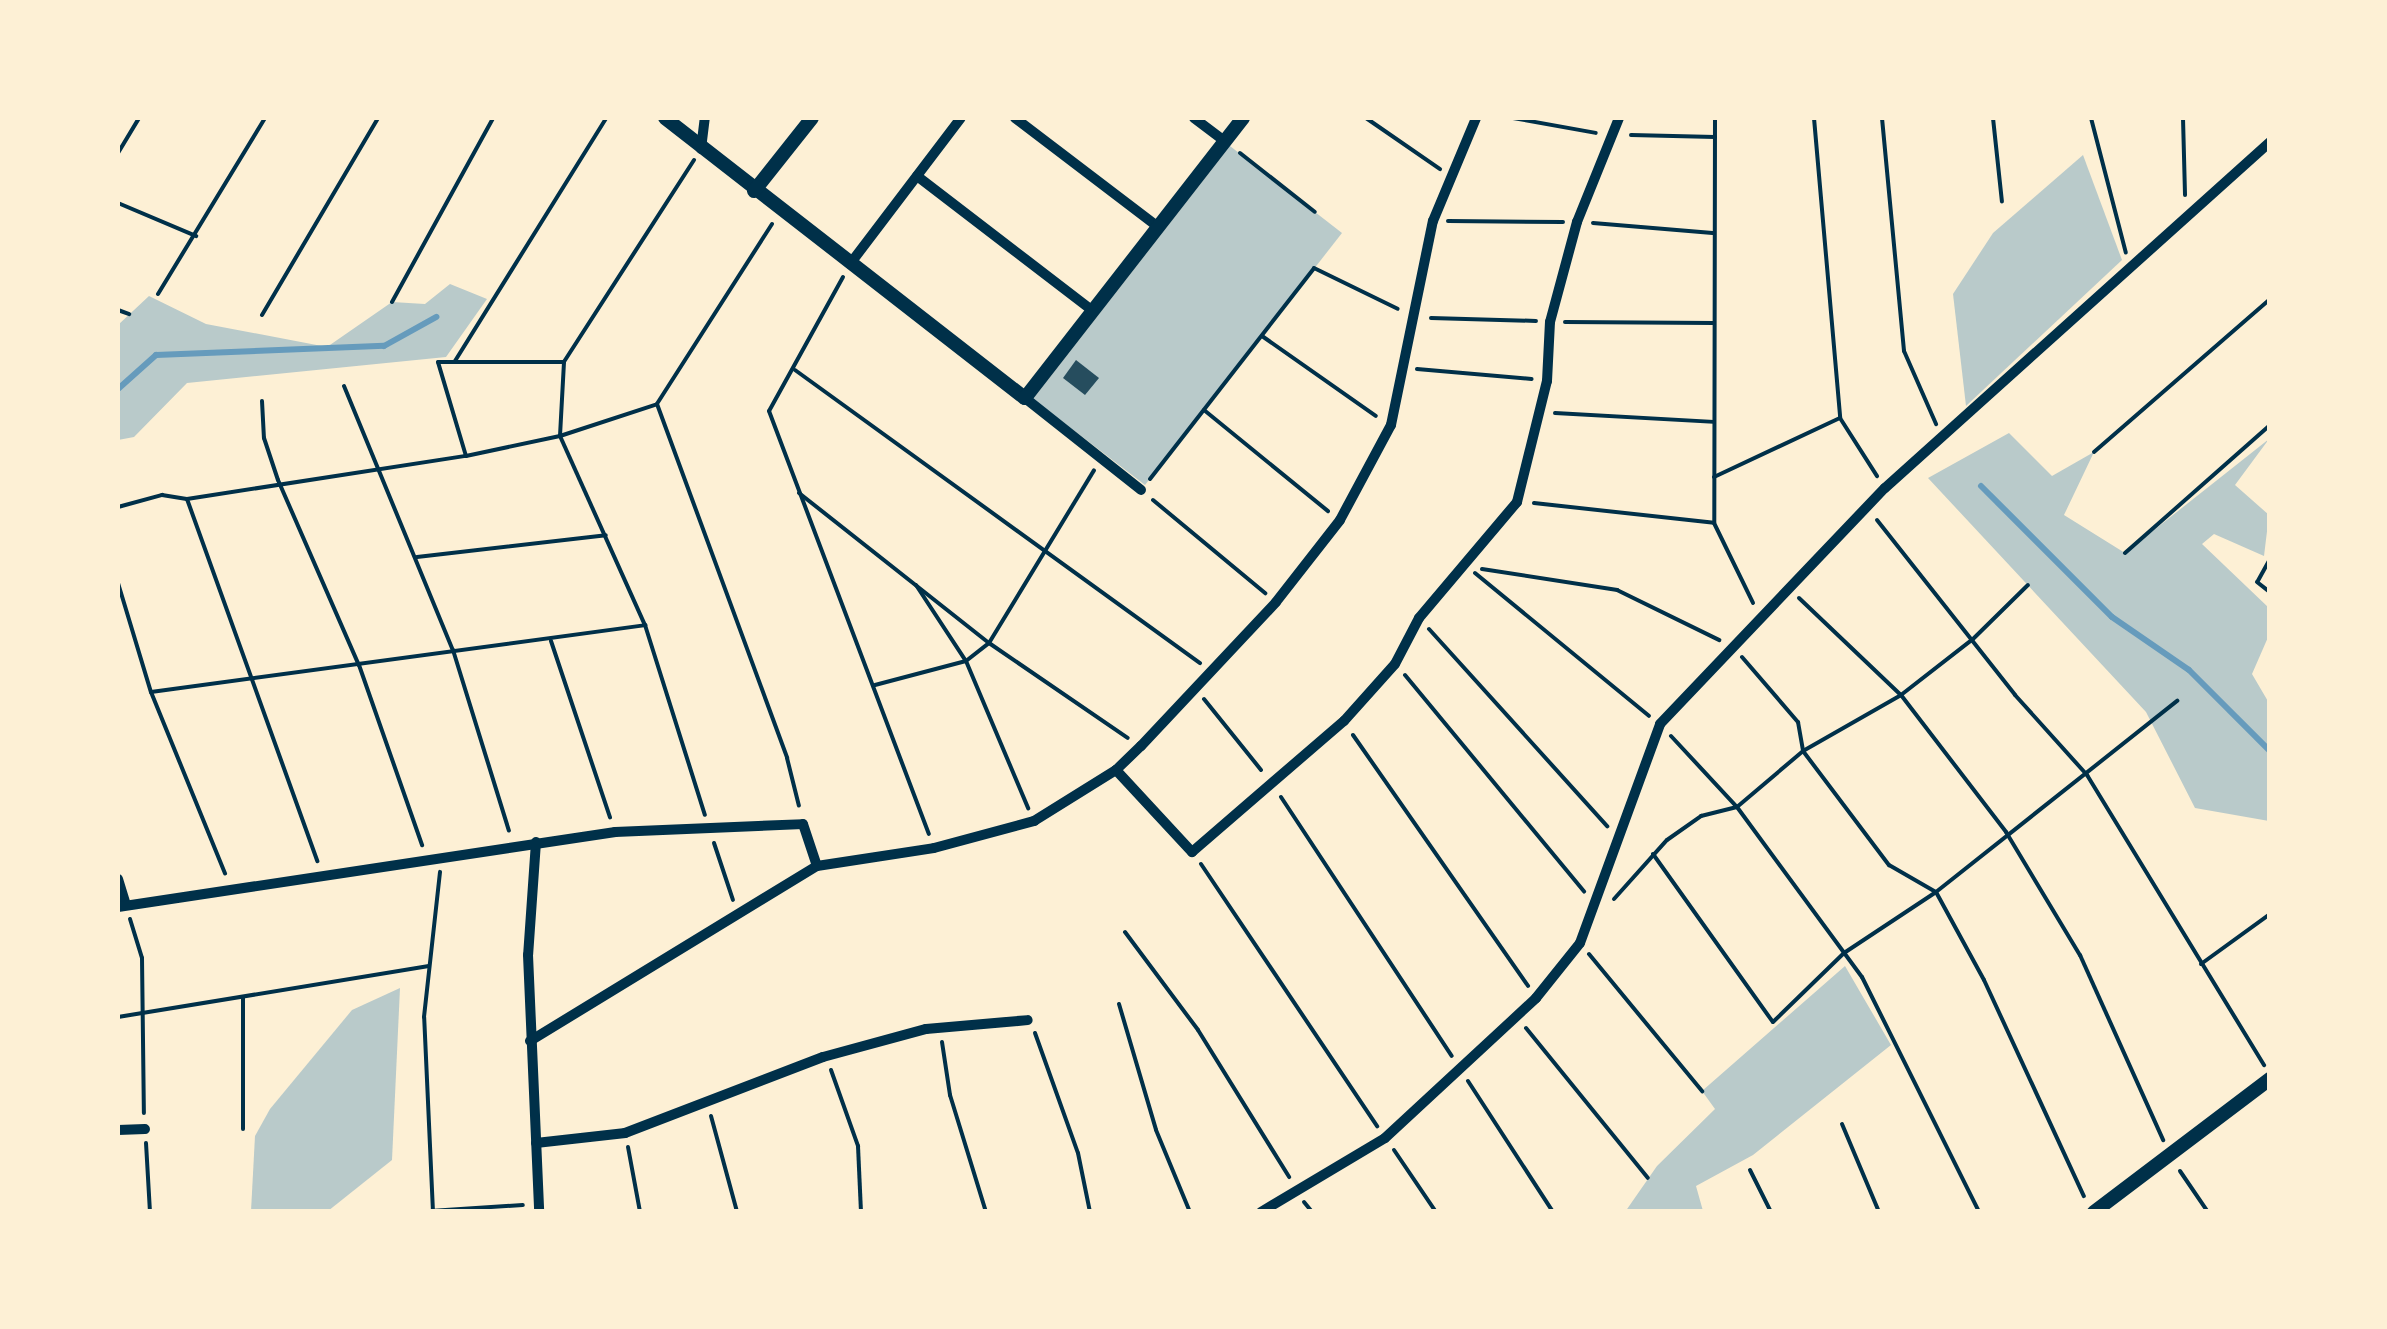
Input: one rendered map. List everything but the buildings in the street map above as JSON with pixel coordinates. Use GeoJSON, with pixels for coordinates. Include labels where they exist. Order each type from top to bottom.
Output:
{"type":"FeatureCollection","features":[{"type":"Feature","properties":{"kind":"street"},"geometry":{"type":"LineString","coordinates":[[665,118],[780,212],[1141,490]]}},
{"type":"Feature","properties":{"kind":"street"},"geometry":{"type":"LineString","coordinates":[[701,149],[704,118]]}},
{"type":"Feature","properties":{"kind":"street"},"geometry":{"type":"LineString","coordinates":[[754,191],[812,118]]}},
{"type":"Feature","properties":{"kind":"street"},"geometry":{"type":"LineString","coordinates":[[850,264],[961,118]]}},
{"type":"Feature","properties":{"kind":"street"},"geometry":{"type":"LineString","coordinates":[[1015,118],[1158,226]]}},
{"type":"Feature","properties":{"kind":"street"},"geometry":{"type":"LineString","coordinates":[[1194,118],[1224,141]]}},
{"type":"Feature","properties":{"kind":"street"},"geometry":{"type":"LineString","coordinates":[[1025,398],[1243,118]]}},
{"type":"Feature","properties":{"kind":"street"},"geometry":{"type":"LineString","coordinates":[[530,1041],[816,866],[934,848],[1034,822],[1116,770],[1197,691],[1276,602],[1340,520],[1392,425],[1408,368],[1420,279],[1448,175],[1476,118]]}},
{"type":"Feature","properties":{"kind":"street"},"geometry":{"type":"LineString","coordinates":[[1116,770],[1192,852],[1344,721],[1395,664],[1419,618],[1468,566],[1517,502],[1547,381],[1550,322],[1577,222],[1618,118]]}},
{"type":"Feature","properties":{"kind":"street"},"geometry":{"type":"LineString","coordinates":[[1261,1212],[1385,1138],[1462,1071],[1536,998],[1580,943],[1660,724],[1886,488],[1944,442],[2270,142]]}},
{"type":"Feature","properties":{"kind":"street"},"geometry":{"type":"LineString","coordinates":[[917,176],[1093,311]]}},
{"type":"Feature","properties":{"kind":"street"},"geometry":{"type":"LineString","coordinates":[[118,879],[122,906],[229,885],[441,858],[513,844],[615,832],[803,824],[816,866]]}},
{"type":"Feature","properties":{"kind":"street"},"geometry":{"type":"LineString","coordinates":[[536,842],[530,1041],[538,1208]]}},
{"type":"Feature","properties":{"kind":"street"},"geometry":{"type":"LineString","coordinates":[[536,1143],[626,1133],[823,1057],[940,1028],[1028,1020]]}},
{"type":"Feature","properties":{"kind":"street"},"geometry":{"type":"LineString","coordinates":[[2092,1212],[2270,1076]]}},
{"type":"Feature","properties":{"kind":"street"},"geometry":{"type":"LineString","coordinates":[[118,1130],[145,1129]]}},
{"type":"Feature","properties":{"kind":"path"},"geometry":{"type":"LineString","coordinates":[[118,153],[140,118]]}},
{"type":"Feature","properties":{"kind":"path"},"geometry":{"type":"LineString","coordinates":[[158,294],[198,236],[265,118]]}},
{"type":"Feature","properties":{"kind":"path"},"geometry":{"type":"LineString","coordinates":[[262,314],[378,118]]}},
{"type":"Feature","properties":{"kind":"path"},"geometry":{"type":"LineString","coordinates":[[392,302],[493,118]]}},
{"type":"Feature","properties":{"kind":"path"},"geometry":{"type":"LineString","coordinates":[[455,361],[606,118]]}},
{"type":"Feature","properties":{"kind":"path"},"geometry":{"type":"LineString","coordinates":[[1366,118],[1448,175]]}},
{"type":"Feature","properties":{"kind":"path"},"geometry":{"type":"LineString","coordinates":[[1715,118],[1714,522],[1761,618]]}},
{"type":"Feature","properties":{"kind":"path"},"geometry":{"type":"LineString","coordinates":[[1814,118],[1840,418],[1886,488]]}},
{"type":"Feature","properties":{"kind":"path"},"geometry":{"type":"LineString","coordinates":[[1882,118],[1904,351],[1944,442]]}},
{"type":"Feature","properties":{"kind":"path"},"geometry":{"type":"LineString","coordinates":[[1993,118],[2002,202]]}},
{"type":"Feature","properties":{"kind":"path"},"geometry":{"type":"LineString","coordinates":[[2091,118],[2095,152],[2131,271]]}},
{"type":"Feature","properties":{"kind":"path"},"geometry":{"type":"LineString","coordinates":[[2183,118],[2186,220]]}},
{"type":"Feature","properties":{"kind":"path"},"geometry":{"type":"LineString","coordinates":[[1224,141],[1315,212]]}},
{"type":"Feature","properties":{"kind":"path"},"geometry":{"type":"LineString","coordinates":[[701,149],[564,362],[560,436],[645,624],[738,914]]}},
{"type":"Feature","properties":{"kind":"path"},"geometry":{"type":"LineString","coordinates":[[118,204],[198,236]]}},
{"type":"Feature","properties":{"kind":"path"},"geometry":{"type":"LineString","coordinates":[[118,507],[162,495],[187,498],[278,480],[466,456],[560,436],[657,404],[780,212]]}},
{"type":"Feature","properties":{"kind":"path"},"geometry":{"type":"LineString","coordinates":[[850,264],[769,411],[934,848]]}},
{"type":"Feature","properties":{"kind":"path"},"geometry":{"type":"LineString","coordinates":[[1276,602],[1141,490],[1314,268],[1417,318]]}},
{"type":"Feature","properties":{"kind":"path"},"geometry":{"type":"LineString","coordinates":[[2094,452],[2270,299]]}},
{"type":"Feature","properties":{"kind":"path"},"geometry":{"type":"LineString","coordinates":[[118,310],[129,314]]}},
{"type":"Feature","properties":{"kind":"path"},"geometry":{"type":"LineString","coordinates":[[1262,336],[1320,383],[1392,425]]}},
{"type":"Feature","properties":{"kind":"path"},"geometry":{"type":"LineString","coordinates":[[466,456],[438,362],[564,362]]}},
{"type":"Feature","properties":{"kind":"path"},"geometry":{"type":"LineString","coordinates":[[1408,368],[1547,381]]}},
{"type":"Feature","properties":{"kind":"path"},"geometry":{"type":"LineString","coordinates":[[794,369],[1212,671]]}},
{"type":"Feature","properties":{"kind":"path"},"geometry":{"type":"LineString","coordinates":[[344,386],[453,650],[513,844]]}},
{"type":"Feature","properties":{"kind":"path"},"geometry":{"type":"LineString","coordinates":[[262,401],[264,438],[278,480],[359,665],[426,859]]}},
{"type":"Feature","properties":{"kind":"path"},"geometry":{"type":"LineString","coordinates":[[657,404],[787,758],[803,824]]}},
{"type":"Feature","properties":{"kind":"path"},"geometry":{"type":"LineString","coordinates":[[1204,410],[1340,520]]}},
{"type":"Feature","properties":{"kind":"path"},"geometry":{"type":"LineString","coordinates":[[1541,412],[1714,422]]}},
{"type":"Feature","properties":{"kind":"path"},"geometry":{"type":"LineString","coordinates":[[1714,477],[1840,418]]}},
{"type":"Feature","properties":{"kind":"path"},"geometry":{"type":"LineString","coordinates":[[2124,553],[2270,425]]}},
{"type":"Feature","properties":{"kind":"path"},"geometry":{"type":"LineString","coordinates":[[874,685],[966,661],[989,643],[1101,457]]}},
{"type":"Feature","properties":{"kind":"path"},"geometry":{"type":"LineString","coordinates":[[796,490],[989,643],[1140,746]]}},
{"type":"Feature","properties":{"kind":"path"},"geometry":{"type":"LineString","coordinates":[[187,498],[322,875]]}},
{"type":"Feature","properties":{"kind":"path"},"geometry":{"type":"LineString","coordinates":[[1517,502],[1714,522]]}},
{"type":"Feature","properties":{"kind":"path"},"geometry":{"type":"LineString","coordinates":[[1868,509],[2087,775],[2270,1076]]}},
{"type":"Feature","properties":{"kind":"path"},"geometry":{"type":"LineString","coordinates":[[416,558],[606,535]]}},
{"type":"Feature","properties":{"kind":"path"},"geometry":{"type":"LineString","coordinates":[[2270,559],[2257,582],[2270,592]]}},
{"type":"Feature","properties":{"kind":"path"},"geometry":{"type":"LineString","coordinates":[[1468,566],[1618,590],[1734,647],[1798,722],[1803,751],[1889,865],[1936,892],[2060,1136],[2092,1212]]}},
{"type":"Feature","properties":{"kind":"path"},"geometry":{"type":"LineString","coordinates":[[1468,566],[1589,673],[1660,724],[1737,806],[1844,953],[1902,1050],[1978,1212]]}},
{"type":"Feature","properties":{"kind":"path"},"geometry":{"type":"LineString","coordinates":[[118,582],[151,692],[229,885]]}},
{"type":"Feature","properties":{"kind":"path"},"geometry":{"type":"LineString","coordinates":[[914,582],[966,661],[1034,822]]}},
{"type":"Feature","properties":{"kind":"path"},"geometry":{"type":"LineString","coordinates":[[1610,904],[1654,854],[1701,816],[1737,806],[1803,751],[1901,695],[1973,640],[2028,585]]}},
{"type":"Feature","properties":{"kind":"path"},"geometry":{"type":"LineString","coordinates":[[1788,588],[1901,695],[2006,832],[2088,970],[2170,1156],[2208,1212]]}},
{"type":"Feature","properties":{"kind":"path"},"geometry":{"type":"LineString","coordinates":[[118,617],[127,614]]}},
{"type":"Feature","properties":{"kind":"path"},"geometry":{"type":"LineString","coordinates":[[1419,618],[1618,838]]}},
{"type":"Feature","properties":{"kind":"path"},"geometry":{"type":"LineString","coordinates":[[151,692],[453,650],[552,641],[645,624]]}},
{"type":"Feature","properties":{"kind":"path"},"geometry":{"type":"LineString","coordinates":[[552,641],[615,832]]}},
{"type":"Feature","properties":{"kind":"path"},"geometry":{"type":"LineString","coordinates":[[1395,664],[1594,904]]}},
{"type":"Feature","properties":{"kind":"path"},"geometry":{"type":"LineString","coordinates":[[1197,691],[1272,784],[1553,1212]]}},
{"type":"Feature","properties":{"kind":"path"},"geometry":{"type":"LineString","coordinates":[[1654,854],[1773,1022],[1844,953],[1936,892],[2006,832],[2087,775],[2177,701]]}},
{"type":"Feature","properties":{"kind":"path"},"geometry":{"type":"LineString","coordinates":[[1344,721],[1536,998]]}},
{"type":"Feature","properties":{"kind":"path"},"geometry":{"type":"LineString","coordinates":[[1192,852],[1241,914],[1436,1212]]}},
{"type":"Feature","properties":{"kind":"path"},"geometry":{"type":"LineString","coordinates":[[433,1211],[424,1017],[441,858]]}},
{"type":"Feature","properties":{"kind":"path"},"geometry":{"type":"LineString","coordinates":[[122,906],[142,958],[138,1014],[150,1212]]}},
{"type":"Feature","properties":{"kind":"path"},"geometry":{"type":"LineString","coordinates":[[2200,964],[2270,914]]}},
{"type":"Feature","properties":{"kind":"path"},"geometry":{"type":"LineString","coordinates":[[1125,932],[1198,1030],[1312,1212]]}},
{"type":"Feature","properties":{"kind":"path"},"geometry":{"type":"LineString","coordinates":[[1580,943],[1702,1090]]}},
{"type":"Feature","properties":{"kind":"path"},"geometry":{"type":"LineString","coordinates":[[118,1017],[429,966]]}},
{"type":"Feature","properties":{"kind":"path"},"geometry":{"type":"LineString","coordinates":[[243,997],[243,1129]]}},
{"type":"Feature","properties":{"kind":"path"},"geometry":{"type":"LineString","coordinates":[[1119,1004],[1156,1130],[1190,1212]]}},
{"type":"Feature","properties":{"kind":"path"},"geometry":{"type":"LineString","coordinates":[[1516,1016],[1648,1178]]}},
{"type":"Feature","properties":{"kind":"path"},"geometry":{"type":"LineString","coordinates":[[1028,1020],[1078,1153],[1090,1212]]}},
{"type":"Feature","properties":{"kind":"path"},"geometry":{"type":"LineString","coordinates":[[940,1028],[950,1095],[986,1212]]}},
{"type":"Feature","properties":{"kind":"path"},"geometry":{"type":"LineString","coordinates":[[836,1078],[858,1146],[861,1212]]}},
{"type":"Feature","properties":{"kind":"path"},"geometry":{"type":"LineString","coordinates":[[707,1102],[737,1212]]}},
{"type":"Feature","properties":{"kind":"path"},"geometry":{"type":"LineString","coordinates":[[1842,1124],[1879,1212]]}},
{"type":"Feature","properties":{"kind":"path"},"geometry":{"type":"LineString","coordinates":[[626,1133],[640,1212]]}},
{"type":"Feature","properties":{"kind":"path"},"geometry":{"type":"LineString","coordinates":[[1750,1170],[1771,1212]]}},
{"type":"Feature","properties":{"kind":"path"},"geometry":{"type":"LineString","coordinates":[[416,1212],[538,1208]]}},
{"type":"Feature","properties":{"kind":"shaded area"},"geometry":{"type":"Polygon","coordinates":[[[1230,146],[1342,233],[1145,485],[1033,399],[1230,146]]]}},
{"type":"Feature","properties":{"kind":"shaded area"},"geometry":{"type":"Polygon","coordinates":[[[2083,155],[2122,260],[1966,406],[1953,294],[1993,233],[2083,155]]]}},
{"type":"Feature","properties":{"kind":"shaded area"},"geometry":{"type":"Polygon","coordinates":[[[450,284],[487,299],[446,357],[187,383],[134,437],[118,440],[118,325],[149,296],[206,324],[327,347],[392,302],[425,304],[450,284]]]}},
{"type":"Feature","properties":{"kind":"shaded area"},"geometry":{"type":"Polygon","coordinates":[[[2009,433],[2052,476],[2094,452],[2064,515],[2125,553],[2269,439],[2235,485],[2269,515],[2264,556],[2214,534],[2202,544],[2269,608],[2269,635],[2252,674],[2269,703],[2269,821],[2195,808],[2146,712],[1928,478],[2009,433]]]}},
{"type":"Feature","properties":{"kind":"shaded area"},"geometry":{"type":"Polygon","coordinates":[[[1845,966],[1891,1045],[1753,1155],[1696,1186],[1703,1211],[1625,1212],[1657,1166],[1715,1109],[1702,1091],[1845,966]]]}},
{"type":"Feature","properties":{"kind":"shaded area"},"geometry":{"type":"Polygon","coordinates":[[[400,988],[392,1160],[328,1211],[251,1211],[255,1136],[270,1109],[352,1010],[400,988]]]}},
{"type":"Feature","properties":{"kind":"waterway"},"geometry":{"type":"LineString","coordinates":[[118,389],[156,355],[384,346],[436,317]]}},
{"type":"Feature","properties":{"kind":"waterway"},"geometry":{"type":"LineString","coordinates":[[1981,486],[2112,617],[2189,670],[2270,751]]}}]}
